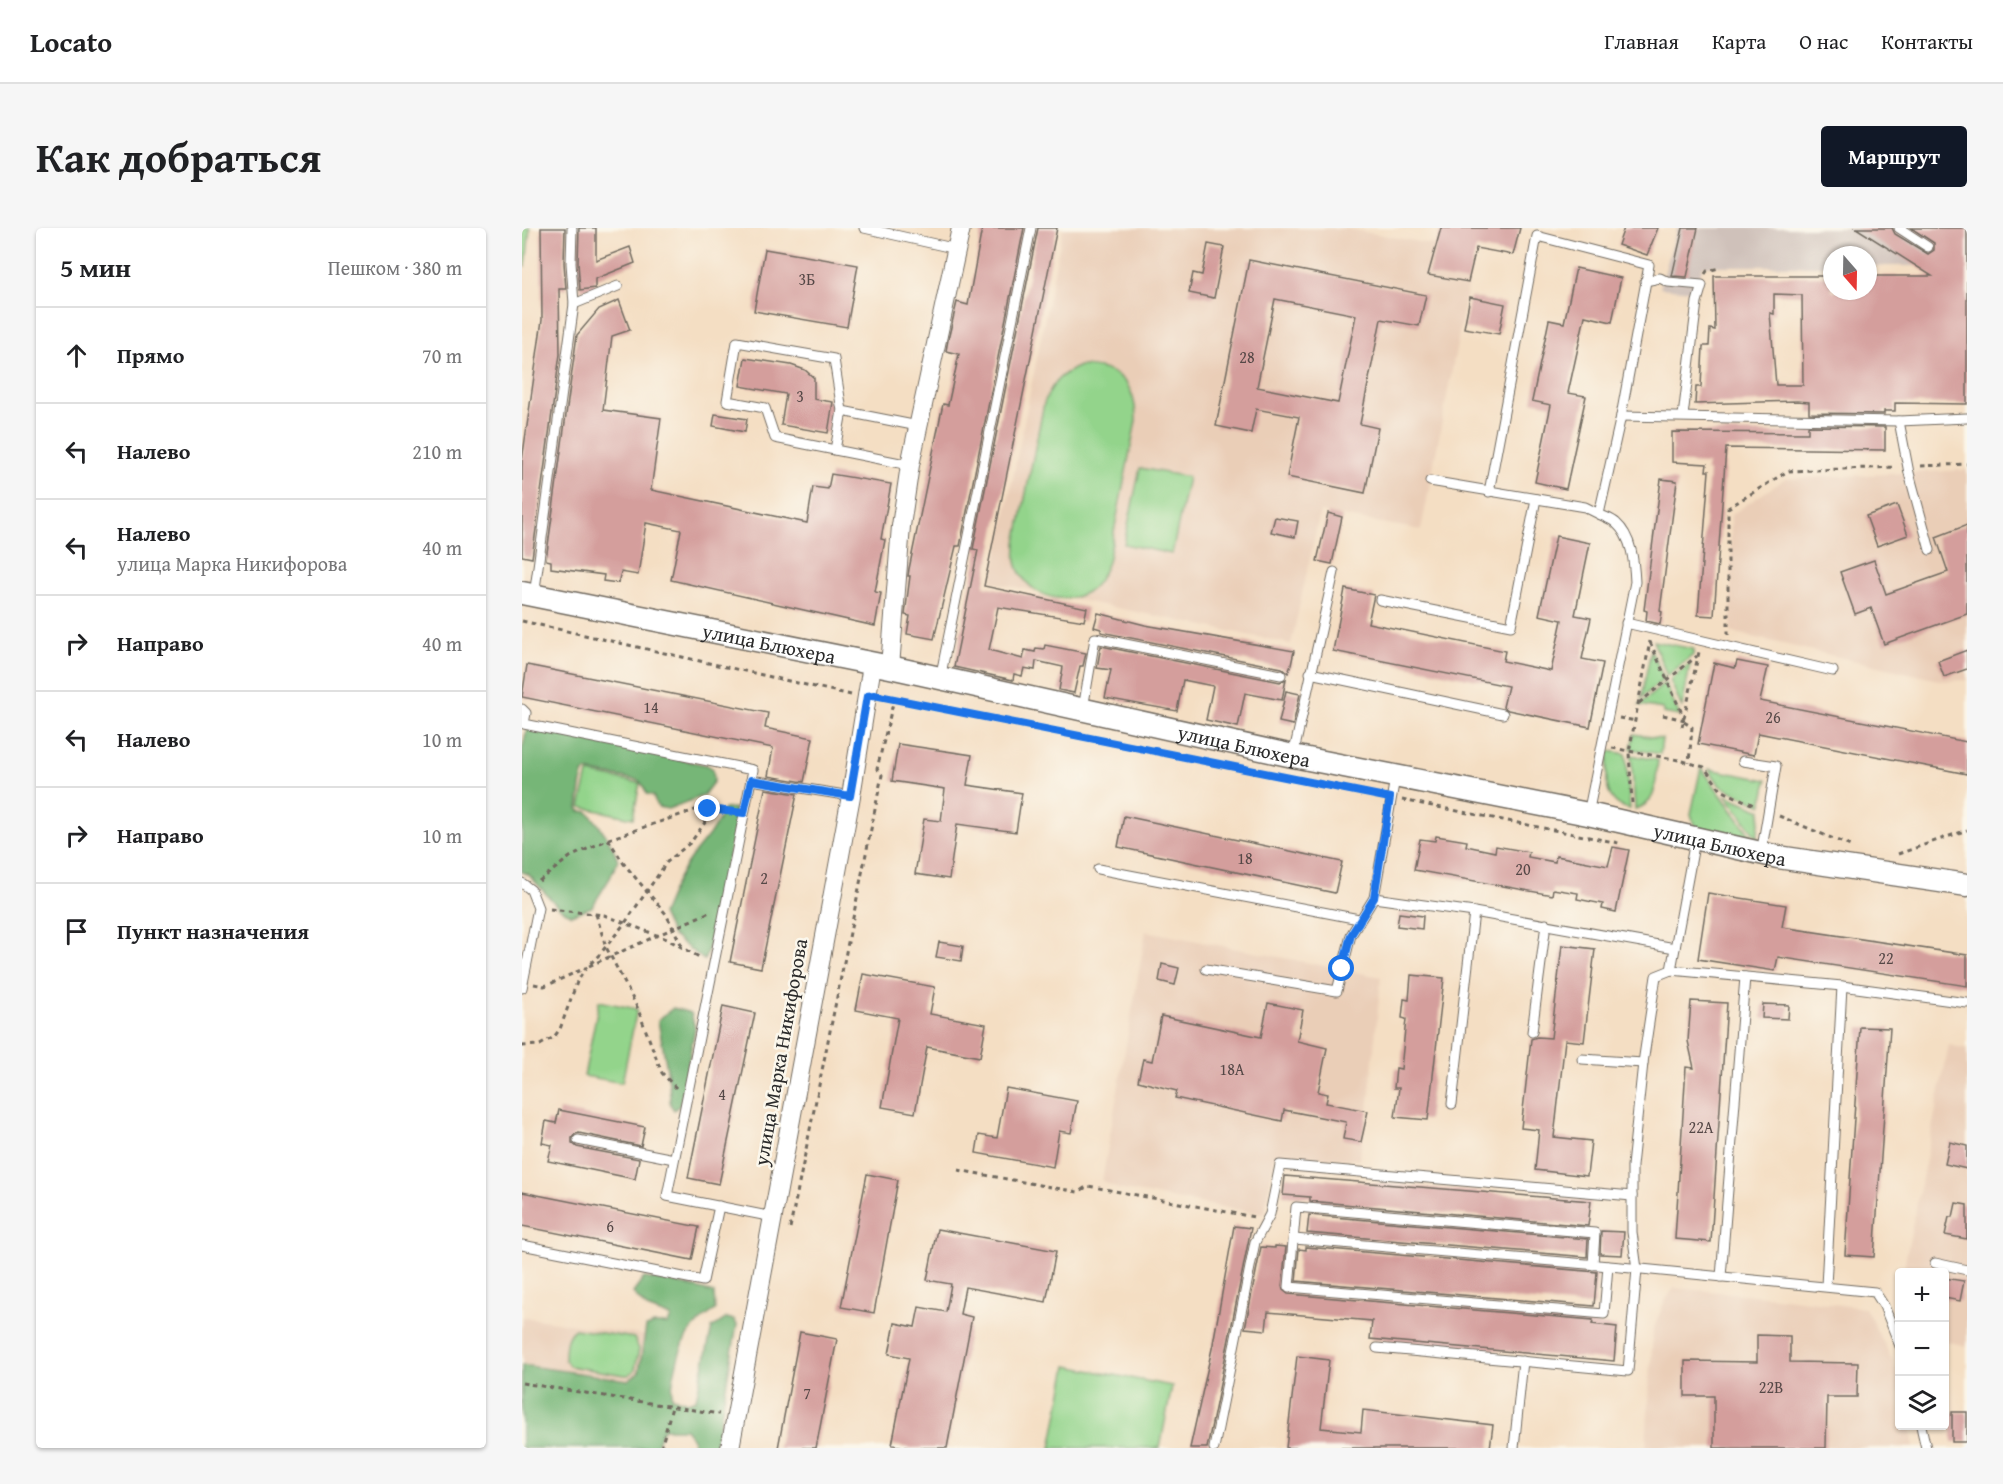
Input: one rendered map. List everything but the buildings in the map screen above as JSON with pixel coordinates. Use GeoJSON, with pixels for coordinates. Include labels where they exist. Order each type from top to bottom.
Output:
{"type":"FeatureCollection","features":[{"type":"Feature","properties":{"kind":"street","name":"улица Марка Никифорова"},"geometry":{"type":"LineString","coordinates":[[730,1448],[867,696],[881,666],[910,465],[961,228]]}},
{"type":"Feature","properties":{"kind":"street","name":"улица Блюхера"},"geometry":{"type":"LineString","coordinates":[[528,594],[881,666],[1293,756],[1588,814],[1761,854],[1967,885]]}},
{"type":"Feature","properties":{"kind":"lane"},"geometry":{"type":"LineString","coordinates":[[528,594],[574,304],[571,264],[572,228]]}},
{"type":"Feature","properties":{"kind":"lane"},"geometry":{"type":"LineString","coordinates":[[864,228],[895,232],[957,249]]}},
{"type":"Feature","properties":{"kind":"lane"},"geometry":{"type":"LineString","coordinates":[[940,679],[1031,228]]}},
{"type":"Feature","properties":{"kind":"lane"},"geometry":{"type":"LineString","coordinates":[[1899,228],[1928,247]]}},
{"type":"Feature","properties":{"kind":"lane"},"geometry":{"type":"LineString","coordinates":[[1489,492],[1537,236],[1649,265],[1621,416],[1599,514]]}},
{"type":"Feature","properties":{"kind":"lane"},"geometry":{"type":"LineString","coordinates":[[1645,280],[1660,278],[1668,282],[1702,285],[1697,302],[1683,416]]}},
{"type":"Feature","properties":{"kind":"lane"},"geometry":{"type":"LineString","coordinates":[[574,304],[618,286]]}},
{"type":"Feature","properties":{"kind":"lane"},"geometry":{"type":"LineString","coordinates":[[835,450],[842,411],[834,359],[737,342],[727,401],[765,408],[775,438],[835,450],[910,465]]}},
{"type":"Feature","properties":{"kind":"lane"},"geometry":{"type":"LineString","coordinates":[[842,411],[918,426]]}},
{"type":"Feature","properties":{"kind":"lane"},"geometry":{"type":"LineString","coordinates":[[1621,416],[1899,421],[1967,418]]}},
{"type":"Feature","properties":{"kind":"lane"},"geometry":{"type":"LineString","coordinates":[[1899,421],[1930,550]]}},
{"type":"Feature","properties":{"kind":"lane"},"geometry":{"type":"LineString","coordinates":[[1430,481],[1585,507],[1616,523],[1627,538],[1634,559],[1635,582],[1588,814]]}},
{"type":"Feature","properties":{"kind":"lane"},"geometry":{"type":"LineString","coordinates":[[1380,600],[1511,626],[1536,499]]}},
{"type":"Feature","properties":{"kind":"lane"},"geometry":{"type":"LineString","coordinates":[[1293,756],[1334,572]]}},
{"type":"Feature","properties":{"kind":"lane"},"geometry":{"type":"LineString","coordinates":[[1626,623],[1833,671]]}},
{"type":"Feature","properties":{"kind":"lane"},"geometry":{"type":"LineString","coordinates":[[1083,710],[1095,638],[1281,675]]}},
{"type":"Feature","properties":{"kind":"lane"},"geometry":{"type":"LineString","coordinates":[[1310,673],[1503,714]]}},
{"type":"Feature","properties":{"kind":"lane"},"geometry":{"type":"LineString","coordinates":[[522,710],[526,712],[523,729],[753,770],[667,1196],[773,1217]]}},
{"type":"Feature","properties":{"kind":"lane"},"geometry":{"type":"LineString","coordinates":[[1743,761],[1776,766],[1761,854]]}},
{"type":"Feature","properties":{"kind":"lane"},"geometry":{"type":"LineString","coordinates":[[1206,969],[1337,991],[1351,935],[1374,898],[1390,798],[1396,775]]}},
{"type":"Feature","properties":{"kind":"lane"},"geometry":{"type":"LineString","coordinates":[[751,780],[850,796]]}},
{"type":"Feature","properties":{"kind":"lane"},"geometry":{"type":"LineString","coordinates":[[1671,970],[1695,840]]}},
{"type":"Feature","properties":{"kind":"lane"},"geometry":{"type":"LineString","coordinates":[[1098,869],[1359,919]]}},
{"type":"Feature","properties":{"kind":"lane"},"geometry":{"type":"LineString","coordinates":[[522,883],[531,890],[538,908],[523,985]]}},
{"type":"Feature","properties":{"kind":"lane"},"geometry":{"type":"LineString","coordinates":[[1374,898],[1474,912],[1675,948]]}},
{"type":"Feature","properties":{"kind":"lane"},"geometry":{"type":"LineString","coordinates":[[1452,1104],[1474,912]]}},
{"type":"Feature","properties":{"kind":"lane"},"geometry":{"type":"LineString","coordinates":[[1532,1032],[1546,924]]}},
{"type":"Feature","properties":{"kind":"lane"},"geometry":{"type":"LineString","coordinates":[[1377,1348],[1628,1371],[1637,1269],[1632,1232],[1632,1166],[1643,1063],[1656,976],[1671,970],[1842,986],[1967,1003]]}},
{"type":"Feature","properties":{"kind":"lane"},"geometry":{"type":"LineString","coordinates":[[1721,1276],[1745,977]]}},
{"type":"Feature","properties":{"kind":"lane"},"geometry":{"type":"LineString","coordinates":[[1826,1286],[1842,986]]}},
{"type":"Feature","properties":{"kind":"lane"},"geometry":{"type":"LineString","coordinates":[[1582,1059],[1643,1063]]}},
{"type":"Feature","properties":{"kind":"lane"},"geometry":{"type":"LineString","coordinates":[[578,1140],[674,1159]]}},
{"type":"Feature","properties":{"kind":"lane"},"geometry":{"type":"LineString","coordinates":[[1214,1448],[1255,1242],[1270,1214],[1280,1165],[1632,1196]]}},
{"type":"Feature","properties":{"kind":"lane"},"geometry":{"type":"LineString","coordinates":[[522,1245],[703,1281],[719,1206]]}},
{"type":"Feature","properties":{"kind":"lane"},"geometry":{"type":"LineString","coordinates":[[1593,1265],[1595,1233],[1296,1207],[1289,1287],[1604,1314],[1608,1266]]}},
{"type":"Feature","properties":{"kind":"lane"},"geometry":{"type":"LineString","coordinates":[[1294,1239],[1721,1276],[1875,1292],[1884,1306],[1895,1335]]}},
{"type":"Feature","properties":{"kind":"lane"},"geometry":{"type":"LineString","coordinates":[[1935,1263],[1967,1270]]}},
{"type":"Feature","properties":{"kind":"lane"},"geometry":{"type":"LineString","coordinates":[[1514,1448],[1523,1361]]}},
{"type":"Feature","properties":{"kind":"lane"},"geometry":{"type":"LineString","coordinates":[[1923,1430],[1926,1448]]}},
{"type":"Feature","properties":{"kind":"path"},"geometry":{"type":"LineString","coordinates":[[1728,647],[1728,508],[1788,471],[1967,464]]}},
{"type":"Feature","properties":{"kind":"path"},"geometry":{"type":"LineString","coordinates":[[522,621],[852,696],[874,695],[1626,844]]}},
{"type":"Feature","properties":{"kind":"path"},"geometry":{"type":"LineString","coordinates":[[1632,811],[1629,752],[1650,636]]}},
{"type":"Feature","properties":{"kind":"path"},"geometry":{"type":"LineString","coordinates":[[1650,642],[1684,721]]}},
{"type":"Feature","properties":{"kind":"path"},"geometry":{"type":"LineString","coordinates":[[1682,727],[1700,647]]}},
{"type":"Feature","properties":{"kind":"path"},"geometry":{"type":"LineString","coordinates":[[1638,704],[1698,656]]}},
{"type":"Feature","properties":{"kind":"path"},"geometry":{"type":"LineString","coordinates":[[790,1228],[882,776],[877,769],[894,699]]}},
{"type":"Feature","properties":{"kind":"path"},"geometry":{"type":"LineString","coordinates":[[1662,715],[1684,721],[1692,727],[1689,763]]}},
{"type":"Feature","properties":{"kind":"path"},"geometry":{"type":"LineString","coordinates":[[1602,746],[1679,760]]}},
{"type":"Feature","properties":{"kind":"path"},"geometry":{"type":"LineString","coordinates":[[531,890],[542,878],[570,858],[608,840],[698,809],[744,813]]}},
{"type":"Feature","properties":{"kind":"path"},"geometry":{"type":"LineString","coordinates":[[522,1046],[540,1045],[554,1037],[560,1029],[577,982],[586,968],[625,923],[667,862],[691,842],[714,810]]}},
{"type":"Feature","properties":{"kind":"path"},"geometry":{"type":"LineString","coordinates":[[1893,856],[1967,830]]}},
{"type":"Feature","properties":{"kind":"path"},"geometry":{"type":"LineString","coordinates":[[608,840],[646,892],[666,914],[683,948]]}},
{"type":"Feature","properties":{"kind":"path"},"geometry":{"type":"LineString","coordinates":[[523,985],[544,986],[703,913],[725,907]]}},
{"type":"Feature","properties":{"kind":"path"},"geometry":{"type":"LineString","coordinates":[[538,908],[596,914],[625,923],[656,935],[714,965]]}},
{"type":"Feature","properties":{"kind":"path"},"geometry":{"type":"LineString","coordinates":[[596,914],[606,947],[637,1007],[662,1073],[687,1097]]}},
{"type":"Feature","properties":{"kind":"path"},"geometry":{"type":"LineString","coordinates":[[958,1170],[1078,1192],[1088,1186],[1267,1220]]}},
{"type":"Feature","properties":{"kind":"path"},"geometry":{"type":"LineString","coordinates":[[522,1383],[736,1416]]}},
{"type":"Feature","properties":{"kind":"path"},"geometry":{"type":"LineString","coordinates":[[662,1448],[672,1407]]}},
{"type":"Feature","properties":{"kind":"shaded area"},"geometry":{"type":"Polygon","coordinates":[[[1063,228],[1343,228],[1436,245],[1428,275],[1469,282],[1421,530],[1320,512],[1291,644],[992,582],[1063,228]]]}},
{"type":"Feature","properties":{"kind":"shaded area"},"geometry":{"type":"Polygon","coordinates":[[[1677,228],[1967,228],[1967,266],[1877,266],[1877,246],[1823,246],[1823,266],[1703,266],[1694,291],[1660,288],[1677,228]]]}},
{"type":"Feature","properties":{"kind":"shaded area"},"geometry":{"type":"Polygon","coordinates":[[[1967,470],[1967,680],[1943,681],[1731,632],[1731,515],[1785,479],[1967,470]]]}},
{"type":"Feature","properties":{"kind":"shaded area"},"geometry":{"type":"Polygon","coordinates":[[[1146,931],[1381,977],[1368,1111],[1359,1160],[1275,1155],[1264,1214],[1118,1189],[1102,1181],[1146,931]]]}},
{"type":"Feature","properties":{"kind":"shaded area"},"geometry":{"type":"Polygon","coordinates":[[[1949,1045],[1967,1049],[1967,1346],[1949,1342],[1949,1268],[1904,1268],[1949,1045]]]}},
{"type":"Feature","properties":{"kind":"shaded area"},"geometry":{"type":"Polygon","coordinates":[[[1674,1288],[1865,1308],[1895,1367],[1895,1430],[1912,1430],[1914,1448],[1646,1448],[1653,1331],[1664,1302],[1674,1288]]]}},
{"type":"Feature","properties":{"kind":"shaded area"},"geometry":{"type":"Polygon","coordinates":[[[522,1317],[669,1339],[644,1448],[522,1448],[522,1317]]]}},
{"type":"Feature","properties":{"kind":"green space"},"geometry":{"type":"Polygon","coordinates":[[[522,228],[530,228],[526,266],[522,266],[522,228]]]}},
{"type":"Feature","properties":{"kind":"green space"},"geometry":{"type":"Polygon","coordinates":[[[1080,366],[1105,370],[1123,380],[1133,397],[1136,421],[1108,562],[1097,582],[1087,592],[1076,597],[1055,598],[1044,595],[1026,582],[1016,562],[1016,543],[1044,403],[1058,380],[1080,366]]]}},
{"type":"Feature","properties":{"kind":"green space"},"geometry":{"type":"Polygon","coordinates":[[[1140,468],[1188,477],[1172,554],[1124,544],[1140,468]]]}},
{"type":"Feature","properties":{"kind":"green space"},"geometry":{"type":"Polygon","coordinates":[[[1653,641],[1694,649],[1693,655],[1667,676],[1653,641]]]}},
{"type":"Feature","properties":{"kind":"green space"},"geometry":{"type":"Polygon","coordinates":[[[1651,650],[1664,679],[1641,698],[1651,650]]]}},
{"type":"Feature","properties":{"kind":"green space"},"geometry":{"type":"Polygon","coordinates":[[[1690,663],[1690,665],[1682,708],[1670,680],[1690,663]]]}},
{"type":"Feature","properties":{"kind":"green space"},"geometry":{"type":"Polygon","coordinates":[[[1665,683],[1680,716],[1663,713],[1663,709],[1639,705],[1665,683]]]}},
{"type":"Feature","properties":{"kind":"green space"},"geometry":{"type":"Polygon","coordinates":[[[527,728],[707,765],[713,769],[714,781],[703,796],[668,809],[658,807],[653,796],[647,794],[638,780],[586,771],[583,774],[578,808],[580,811],[588,812],[597,823],[618,860],[592,907],[571,915],[558,907],[528,874],[522,872],[522,751],[527,728]]]}},
{"type":"Feature","properties":{"kind":"green space"},"geometry":{"type":"Polygon","coordinates":[[[1634,734],[1662,739],[1660,754],[1631,749],[1634,734]]]}},
{"type":"Feature","properties":{"kind":"green space"},"geometry":{"type":"Polygon","coordinates":[[[1609,751],[1626,754],[1630,809],[1614,801],[1610,794],[1607,778],[1609,751]]]}},
{"type":"Feature","properties":{"kind":"green space"},"geometry":{"type":"Polygon","coordinates":[[[1631,755],[1658,760],[1652,797],[1643,806],[1635,809],[1631,755]]]}},
{"type":"Feature","properties":{"kind":"green space"},"geometry":{"type":"Polygon","coordinates":[[[1701,767],[1757,845],[1695,827],[1691,814],[1701,767]]]}},
{"type":"Feature","properties":{"kind":"green space"},"geometry":{"type":"Polygon","coordinates":[[[1709,769],[1767,780],[1762,805],[1720,786],[1709,769]]]}},
{"type":"Feature","properties":{"kind":"green space"},"geometry":{"type":"Polygon","coordinates":[[[588,773],[640,783],[633,818],[580,807],[588,773]]]}},
{"type":"Feature","properties":{"kind":"green space"},"geometry":{"type":"Polygon","coordinates":[[[1726,795],[1761,810],[1757,838],[1726,795]]]}},
{"type":"Feature","properties":{"kind":"green space"},"geometry":{"type":"Polygon","coordinates":[[[734,808],[737,817],[704,960],[672,935],[662,914],[685,866],[714,827],[724,809],[734,808]]]}},
{"type":"Feature","properties":{"kind":"green space"},"geometry":{"type":"Polygon","coordinates":[[[599,1001],[637,1009],[622,1083],[584,1076],[599,1001]]]}},
{"type":"Feature","properties":{"kind":"green space"},"geometry":{"type":"Polygon","coordinates":[[[673,1008],[691,1013],[695,1028],[680,1105],[674,1110],[670,1104],[668,1073],[658,1020],[673,1008]]]}},
{"type":"Feature","properties":{"kind":"green space"},"geometry":{"type":"Polygon","coordinates":[[[644,1278],[678,1283],[714,1293],[715,1310],[693,1328],[684,1342],[674,1375],[672,1397],[688,1402],[696,1399],[712,1328],[727,1318],[734,1320],[737,1325],[715,1448],[692,1448],[693,1439],[685,1429],[663,1429],[655,1448],[522,1448],[522,1365],[628,1380],[639,1372],[646,1327],[654,1324],[668,1324],[671,1317],[647,1308],[633,1293],[644,1278]]]}},
{"type":"Feature","properties":{"kind":"green space"},"geometry":{"type":"Polygon","coordinates":[[[575,1329],[634,1338],[639,1349],[635,1370],[625,1375],[569,1366],[565,1360],[567,1339],[575,1329]]]}},
{"type":"Feature","properties":{"kind":"green space"},"geometry":{"type":"Polygon","coordinates":[[[1067,1366],[1172,1386],[1160,1448],[1051,1448],[1067,1366]]]}},
{"type":"Feature","properties":{"kind":"route"},"geometry":{"type":"LineString","coordinates":[[708,809],[744,813],[751,780],[850,796],[867,696],[874,695],[1390,798],[1374,898],[1351,935],[1342,969]]}}]}
